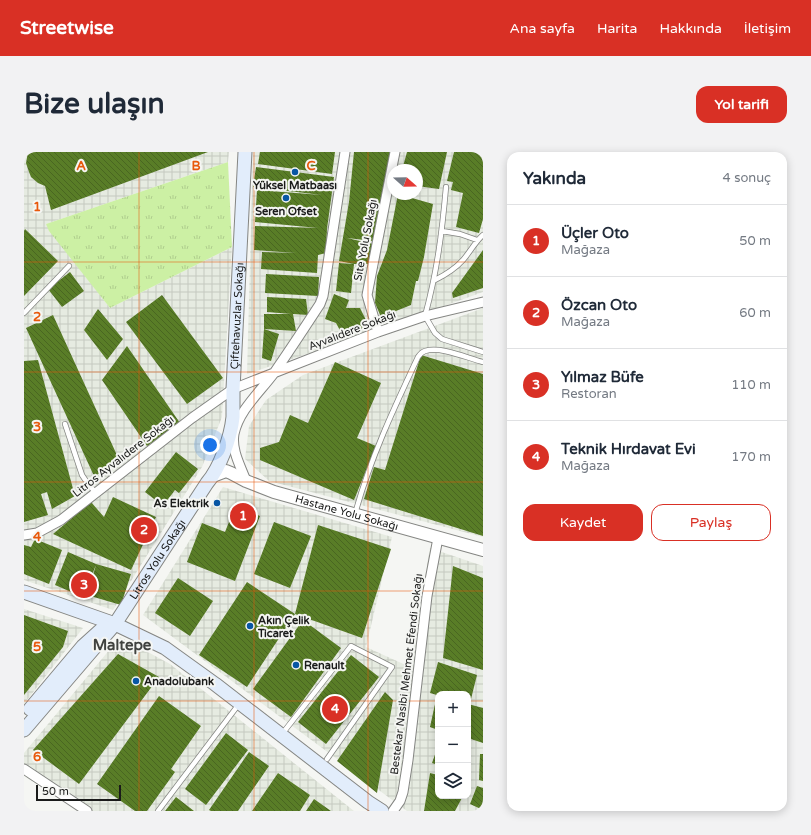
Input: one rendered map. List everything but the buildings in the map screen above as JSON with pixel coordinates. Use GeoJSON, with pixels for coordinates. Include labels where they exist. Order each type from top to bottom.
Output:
{"type":"FeatureCollection","features":[{"type":"Feature","properties":{"kind":"main road","name":"Çiftehavuzlar Sokağı"},"geometry":{"type":"LineString","coordinates":[[213,476],[229,435],[232,418],[245,152]]}},
{"type":"Feature","properties":{"kind":"main road","name":"Litros Yolu Sokağı"},"geometry":{"type":"LineString","coordinates":[[24,730],[115,624],[213,476]]}},
{"type":"Feature","properties":{"kind":"main road"},"geometry":{"type":"LineString","coordinates":[[24,592],[115,624],[165,648],[240,703],[368,802],[382,811]]}},
{"type":"Feature","properties":{"kind":"main road","name":"Litros Yolu Sokağı"},"geometry":{"type":"LineString","coordinates":[[24,716],[83,646],[103,628],[115,624]]}},
{"type":"Feature","properties":{"kind":"main road"},"geometry":{"type":"LineString","coordinates":[[286,738],[308,747],[327,759],[393,811]]}},
{"type":"Feature","properties":{"kind":"main road"},"geometry":{"type":"LineString","coordinates":[[286,738],[369,811]]}},
{"type":"Feature","properties":{"kind":"street"},"geometry":{"type":"LineString","coordinates":[[246,481],[235,450],[234,442],[236,427],[246,409],[274,372],[320,304],[323,296],[345,152]]}},
{"type":"Feature","properties":{"kind":"street","name":"Site Yolu Sokağı"},"geometry":{"type":"LineString","coordinates":[[378,332],[367,295],[370,273],[395,152]]}},
{"type":"Feature","properties":{"kind":"street","name":"Ayvalıdere Sokağı"},"geometry":{"type":"LineString","coordinates":[[233,389],[378,332],[425,316],[483,302]]}},
{"type":"Feature","properties":{"kind":"street","name":"Litros Ayvalıdere Sokağı"},"geometry":{"type":"LineString","coordinates":[[24,535],[37,533],[48,527],[96,493],[192,418],[233,389]]}},
{"type":"Feature","properties":{"kind":"street"},"geometry":{"type":"LineString","coordinates":[[233,404],[237,408],[246,409]]}},
{"type":"Feature","properties":{"kind":"street","name":"Hastane Yolu Sokağı"},"geometry":{"type":"LineString","coordinates":[[213,476],[220,472],[226,471],[274,492],[483,550]]}},
{"type":"Feature","properties":{"kind":"street","name":"Bestekar Nasibi Mehmet Efendi Sokağı"},"geometry":{"type":"LineString","coordinates":[[393,811],[400,801],[408,760],[426,596],[438,538]]}},
{"type":"Feature","properties":{"kind":"street"},"geometry":{"type":"LineString","coordinates":[[24,769],[87,811]]}},
{"type":"Feature","properties":{"kind":"lane"},"geometry":{"type":"LineString","coordinates":[[446,187],[435,280],[425,316],[435,333],[442,338],[483,352]]}},
{"type":"Feature","properties":{"kind":"lane"},"geometry":{"type":"LineString","coordinates":[[442,231],[460,234],[477,240]]}},
{"type":"Feature","properties":{"kind":"lane"},"geometry":{"type":"LineString","coordinates":[[435,280],[448,273],[463,260],[477,240],[483,235]]}},
{"type":"Feature","properties":{"kind":"lane"},"geometry":{"type":"LineString","coordinates":[[24,313],[69,266]]}},
{"type":"Feature","properties":{"kind":"lane"},"geometry":{"type":"LineString","coordinates":[[355,514],[363,483],[384,431],[418,357],[423,351],[433,350],[450,352],[483,362]]}},
{"type":"Feature","properties":{"kind":"lane"},"geometry":{"type":"LineString","coordinates":[[65,424],[82,475],[96,493]]}},
{"type":"Feature","properties":{"kind":"lane"},"geometry":{"type":"LineString","coordinates":[[286,738],[351,646],[392,667],[327,759]]}},
{"type":"Feature","properties":{"kind":"lane"},"geometry":{"type":"LineString","coordinates":[[158,811],[240,703]]}},
{"type":"Feature","properties":{"kind":"shaded area"},"geometry":{"type":"Polygon","coordinates":[[[24,152],[229,152],[228,162],[46,224],[110,308],[232,247],[222,417],[202,467],[113,610],[24,580],[24,152]]]}},
{"type":"Feature","properties":{"kind":"shaded area"},"geometry":{"type":"Polygon","coordinates":[[[253,152],[483,152],[483,292],[372,332],[247,374],[253,152]]]}},
{"type":"Feature","properties":{"kind":"shaded area"},"geometry":{"type":"Polygon","coordinates":[[[483,308],[483,537],[269,481],[245,459],[249,426],[266,400],[303,375],[483,308]]]}},
{"type":"Feature","properties":{"kind":"shaded area"},"geometry":{"type":"Polygon","coordinates":[[[223,487],[392,537],[366,647],[410,667],[430,548],[483,566],[483,811],[407,811],[143,615],[223,487]]]}},
{"type":"Feature","properties":{"kind":"shaded area"},"geometry":{"type":"Polygon","coordinates":[[[24,609],[83,628],[24,704],[24,609]]]}},
{"type":"Feature","properties":{"kind":"shaded area"},"geometry":{"type":"Polygon","coordinates":[[[120,637],[170,664],[354,811],[80,811],[24,776],[24,753],[120,637]]]}},
{"type":"Feature","properties":{"kind":"green space"},"geometry":{"type":"Polygon","coordinates":[[[228,162],[232,247],[110,308],[49,231],[46,224],[228,162]]]}},
{"type":"Feature","properties":{"kind":"place","name":"Yüksel Matbaası"},"geometry":{"type":"Point","coordinates":[295,172]}},
{"type":"Feature","properties":{"kind":"place","name":"Seren Ofset"},"geometry":{"type":"Point","coordinates":[286,198]}},
{"type":"Feature","properties":{"kind":"place","name":"As Elektrik"},"geometry":{"type":"Point","coordinates":[217,503]}},
{"type":"Feature","properties":{"kind":"place","name":"Üçler Oto"},"geometry":{"type":"Point","coordinates":[243,516]}},
{"type":"Feature","properties":{"kind":"place","name":"Özcan Oto"},"geometry":{"type":"Point","coordinates":[144,530]}},
{"type":"Feature","properties":{"kind":"place","name":"Yılmaz Büfe"},"geometry":{"type":"Point","coordinates":[84,585]}},
{"type":"Feature","properties":{"kind":"place","name":"Akın Çelik Ticaret"},"geometry":{"type":"Point","coordinates":[250,626]}},
{"type":"Feature","properties":{"kind":"place","name":"Renault"},"geometry":{"type":"Point","coordinates":[296,665]}},
{"type":"Feature","properties":{"kind":"place","name":"Anadolubank"},"geometry":{"type":"Point","coordinates":[136,681]}},
{"type":"Feature","properties":{"kind":"place","name":"Teknik Hırdavat Evi"},"geometry":{"type":"Point","coordinates":[335,709]}},
{"type":"Feature","properties":{"kind":"district","name":"Maltepe"},"geometry":{"type":"Point","coordinates":[122,645]}}]}
